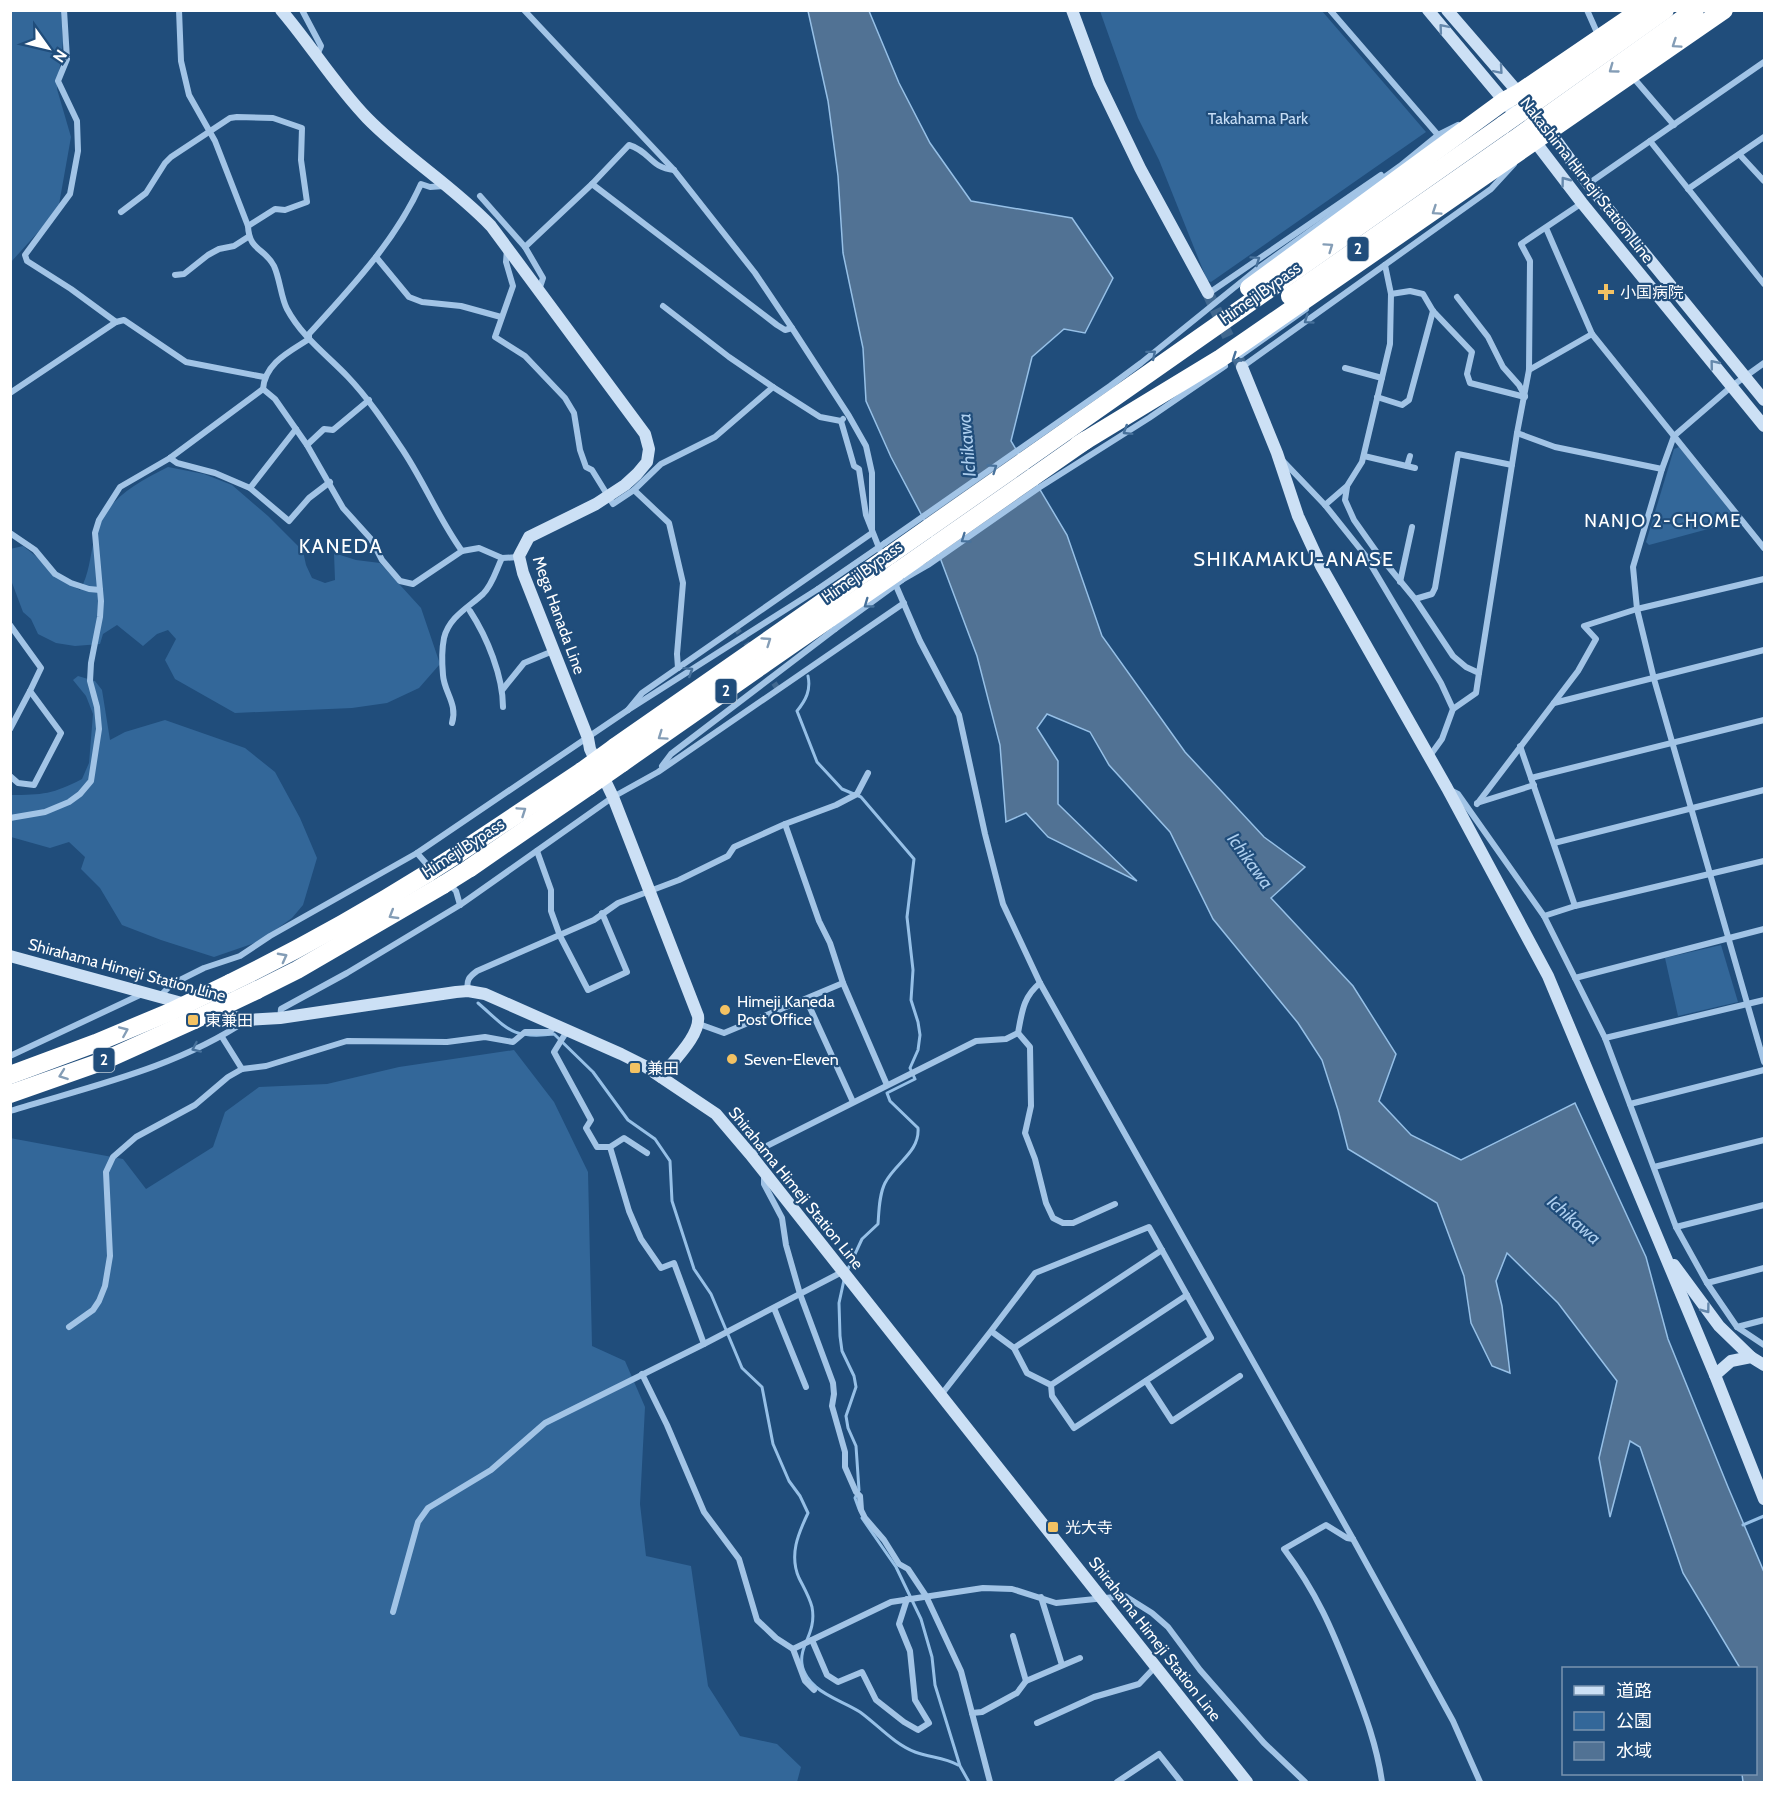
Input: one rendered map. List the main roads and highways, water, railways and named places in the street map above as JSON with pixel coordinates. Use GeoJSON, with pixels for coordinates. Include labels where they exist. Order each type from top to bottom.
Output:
{"type":"FeatureCollection","features":[{"type":"Feature","properties":{"kind":"highway","name":"Himeji Bypass"},"geometry":{"type":"LineString","coordinates":[[920,545],[1137,381],[1192,333],[1503,125],[1665,10]]}},
{"type":"Feature","properties":{"kind":"highway","name":"Himeji Bypass"},"geometry":{"type":"LineString","coordinates":[[10,1075],[76,1051],[164,1005],[230,983],[280,959],[382,902],[585,778],[920,545],[1207,367],[1512,141],[1695,10]]}},
{"type":"Feature","properties":{"kind":"highway"},"geometry":{"type":"LineString","coordinates":[[1207,367],[1724,10]]}},
{"type":"Feature","properties":{"kind":"highway"},"geometry":{"type":"LineString","coordinates":[[1192,333],[1229,303],[1511,97],[1600,40],[1632,13]]}},
{"type":"Feature","properties":{"kind":"highway"},"geometry":{"type":"LineString","coordinates":[[1256,270],[1310,244]]}},
{"type":"Feature","properties":{"kind":"highway","name":"Himeji Bypass"},"geometry":{"type":"LineString","coordinates":[[10,1094],[101,1062],[297,970],[470,868],[585,778]]}},
{"type":"Feature","properties":{"kind":"main road","name":"Mega Hanada Line"},"geometry":{"type":"LineString","coordinates":[[281,10],[366,117],[395,144],[477,211],[494,220],[507,245],[538,292],[645,434],[649,449],[647,462],[625,485],[529,537],[519,556],[523,573],[590,748],[613,797],[698,1016],[699,1024],[695,1032],[661,1077]]}},
{"type":"Feature","properties":{"kind":"main road"},"geometry":{"type":"LineString","coordinates":[[1072,10],[1099,83],[1119,126],[1208,293]]}},
{"type":"Feature","properties":{"kind":"main road","name":"Nakashima Himeji Station Line"},"geometry":{"type":"LineString","coordinates":[[1428,10],[1511,97],[1543,137],[1582,203],[1764,426]]}},
{"type":"Feature","properties":{"kind":"main road","name":"Nakashima Himeji Station Line"},"geometry":{"type":"LineString","coordinates":[[1447,10],[1543,137],[1588,184],[1764,400]]}},
{"type":"Feature","properties":{"kind":"main road"},"geometry":{"type":"LineString","coordinates":[[1241,362],[1277,453],[1298,516],[1321,566],[1447,788],[1548,976],[1715,1375],[1764,1499]]}},
{"type":"Feature","properties":{"kind":"main road","name":"Shirahama Himeji Station Line"},"geometry":{"type":"LineString","coordinates":[[10,956],[143,993],[164,1005],[247,1020],[280,1018],[468,991],[485,994],[561,1034],[621,1054],[661,1077],[716,1114],[750,1154],[1247,1782]]}},
{"type":"Feature","properties":{"kind":"main road"},"geometry":{"type":"LineString","coordinates":[[1659,1245],[1719,1326],[1751,1357],[1764,1365]]}},
{"type":"Feature","properties":{"kind":"main road"},"geometry":{"type":"LineString","coordinates":[[1715,1375],[1731,1361],[1751,1357]]}},
{"type":"Feature","properties":{"kind":"water","name":"Ichikawa"},"geometry":{"type":"Polygon","coordinates":[[[808,11],[869,11],[899,83],[930,143],[971,201],[1072,218],[1113,278],[1085,333],[1064,329],[1032,357],[1011,441],[1067,535],[1102,636],[1185,752],[1264,837],[1305,867],[1271,898],[1353,986],[1396,1054],[1379,1101],[1411,1135],[1461,1160],[1575,1103],[1646,1257],[1668,1339],[1764,1572],[1764,1782],[1743,1782],[1742,1775],[1757,1775],[1757,1667],[1739,1667],[1683,1573],[1640,1447],[1630,1441],[1610,1517],[1599,1458],[1617,1381],[1558,1303],[1507,1253],[1496,1281],[1502,1306],[1510,1373],[1492,1366],[1471,1323],[1464,1276],[1437,1203],[1348,1149],[1322,1060],[1298,1023],[1213,919],[1170,832],[1109,765],[1090,732],[1047,714],[1037,728],[1058,761],[1058,804],[1137,881],[1048,837],[1026,813],[1006,822],[1000,745],[977,656],[930,531],[891,457],[866,401],[863,348],[843,253],[838,176],[828,101],[808,11]]]}},
{"type":"Feature","properties":{"kind":"waterway"},"geometry":{"type":"LineString","coordinates":[[808,676],[807,695],[797,711],[817,762],[842,789],[861,797],[914,859],[907,917],[913,970],[911,1000],[920,1035],[918,1050],[910,1068],[915,1079],[887,1093],[890,1101],[918,1128],[918,1136],[911,1151],[885,1183],[880,1198],[878,1224],[862,1239],[847,1271]]}},
{"type":"Feature","properties":{"kind":"waterway"},"geometry":{"type":"LineString","coordinates":[[478,1003],[511,1030],[528,1035],[554,1034],[593,1072],[628,1120],[655,1139],[670,1161],[672,1201],[694,1269],[711,1294],[742,1368],[762,1387],[773,1444],[789,1481],[800,1496],[808,1513],[798,1537],[795,1553],[796,1569],[812,1607],[813,1616],[802,1657],[807,1677],[821,1691],[860,1712],[907,1749],[958,1765]]}},
{"type":"Feature","properties":{"kind":"waterway"},"geometry":{"type":"LineString","coordinates":[[844,1280],[839,1303],[840,1336],[842,1351],[854,1376],[856,1387],[846,1416],[848,1428],[856,1446],[859,1490],[855,1498],[859,1509]]}},
{"type":"Feature","properties":{"kind":"waterway"},"geometry":{"type":"LineString","coordinates":[[1743,1525],[1764,1516]]}},
{"type":"Feature","properties":{"kind":"waterway"},"geometry":{"type":"LineString","coordinates":[[862,1518],[896,1567],[921,1619],[932,1657],[935,1685],[960,1766],[969,1782]]}},
{"type":"Feature","properties":{"kind":"tunnel"},"geometry":{"type":"LineString","coordinates":[[1208,293],[1242,367]]}},
{"type":"Feature","properties":{"kind":"tunnel"},"geometry":{"type":"LineString","coordinates":[[736,628],[751,650]]}},
{"type":"Feature","properties":{"kind":"tunnel"},"geometry":{"type":"LineString","coordinates":[[764,668],[778,689]]}},
{"type":"Feature","properties":{"kind":"place","name":"小国病院"},"geometry":{"type":"Point","coordinates":[1606,292]}},
{"type":"Feature","properties":{"kind":"place","name":"Himeji Kaneda Post Office"},"geometry":{"type":"Point","coordinates":[725,1010]}},
{"type":"Feature","properties":{"kind":"place","name":"東兼田"},"geometry":{"type":"Point","coordinates":[193,1020]}},
{"type":"Feature","properties":{"kind":"place","name":"Seven-Eleven"},"geometry":{"type":"Point","coordinates":[732,1059]}},
{"type":"Feature","properties":{"kind":"place","name":"兼田"},"geometry":{"type":"Point","coordinates":[635,1068]}},
{"type":"Feature","properties":{"kind":"place","name":"光大寺"},"geometry":{"type":"Point","coordinates":[1053,1527]}},
{"type":"Feature","properties":{"kind":"district","name":"NANJO 2-CHOME"},"geometry":{"type":"Point","coordinates":[1663,521]}},
{"type":"Feature","properties":{"kind":"district","name":"KANEDA"},"geometry":{"type":"Point","coordinates":[341,546]}},
{"type":"Feature","properties":{"kind":"district","name":"SHIKAMAKU-ANASE"},"geometry":{"type":"Point","coordinates":[1294,559]}},
{"type":"Feature","properties":{"kind":"park label","name":"Takahama Park"},"geometry":{"type":"Point","coordinates":[1258,118]}}]}
